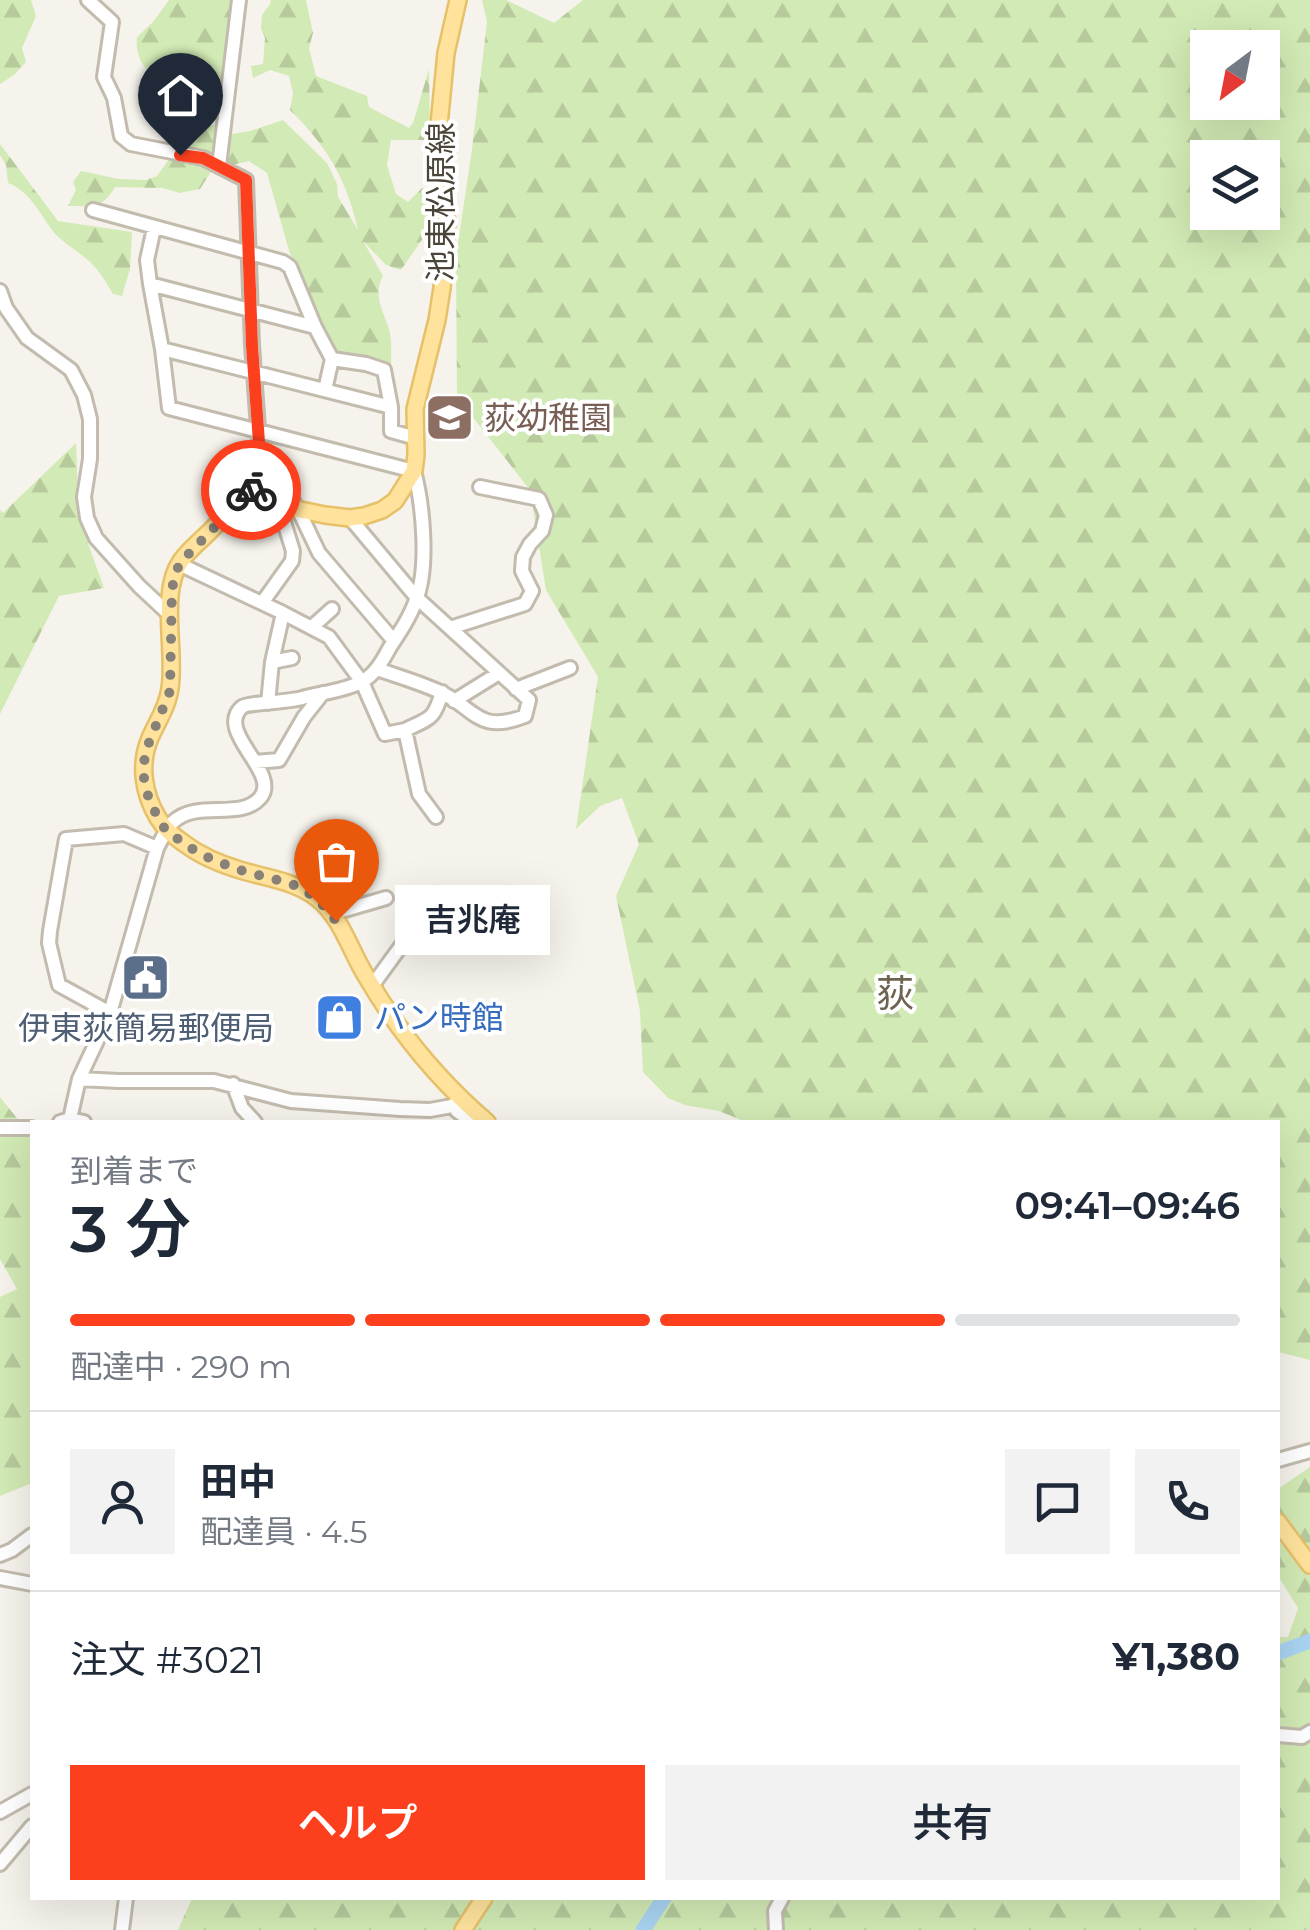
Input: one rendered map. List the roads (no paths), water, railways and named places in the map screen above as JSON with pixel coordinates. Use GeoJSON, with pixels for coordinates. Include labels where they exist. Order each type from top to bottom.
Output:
{"type":"FeatureCollection","features":[{"type":"Feature","properties":{"kind":"main road","name":"池東松原線"},"geometry":{"type":"LineString","coordinates":[[414,470],[415,409],[442,288],[447,224],[439,125],[446,52],[458,0]]}},
{"type":"Feature","properties":{"kind":"main road"},"geometry":{"type":"LineString","coordinates":[[414,470],[395,501],[372,514],[350,518],[245,501],[231,510],[179,564],[170,615],[170,691],[146,750],[144,781],[150,803],[166,831],[200,854],[236,869],[292,884],[317,898],[428,1065],[485,1120]]}},
{"type":"Feature","properties":{"kind":"main road"},"geometry":{"type":"LineString","coordinates":[[1280,1525],[1310,1565]]}},
{"type":"Feature","properties":{"kind":"main road"},"geometry":{"type":"LineString","coordinates":[[463,1930],[483,1900]]}},
{"type":"Feature","properties":{"kind":"street"},"geometry":{"type":"LineString","coordinates":[[88,0],[112,22],[104,77],[114,98],[121,136],[131,144],[203,158],[246,180],[260,456],[257,478],[245,501]]}},
{"type":"Feature","properties":{"kind":"street"},"geometry":{"type":"LineString","coordinates":[[219,166],[239,0]]}},
{"type":"Feature","properties":{"kind":"street"},"geometry":{"type":"LineString","coordinates":[[93,210],[290,266],[332,360],[325,390]]}},
{"type":"Feature","properties":{"kind":"street"},"geometry":{"type":"LineString","coordinates":[[71,1120],[79,1078],[110,1013],[157,848],[166,831],[178,818],[198,809],[241,807],[260,798],[264,786],[256,762],[240,740],[236,728],[238,715],[246,705],[286,702],[362,682],[377,669],[394,641],[417,598],[421,582],[414,470],[169,408],[147,260],[154,228]]}},
{"type":"Feature","properties":{"kind":"street"},"geometry":{"type":"LineString","coordinates":[[150,284],[315,327]]}},
{"type":"Feature","properties":{"kind":"street"},"geometry":{"type":"LineString","coordinates":[[0,292],[27,338],[71,370],[84,394],[90,419],[90,459],[84,497],[96,538],[170,615]]}},
{"type":"Feature","properties":{"kind":"street"},"geometry":{"type":"LineString","coordinates":[[162,349],[391,407]]}},
{"type":"Feature","properties":{"kind":"street"},"geometry":{"type":"LineString","coordinates":[[332,360],[384,370],[391,431],[416,438]]}},
{"type":"Feature","properties":{"kind":"street"},"geometry":{"type":"LineString","coordinates":[[260,456],[299,510],[320,552],[394,641]]}},
{"type":"Feature","properties":{"kind":"street"},"geometry":{"type":"LineString","coordinates":[[450,628],[525,604],[532,591],[522,571],[522,557],[542,532],[546,515],[539,499],[480,487]]}},
{"type":"Feature","properties":{"kind":"street"},"geometry":{"type":"LineString","coordinates":[[262,603],[292,560],[293,550],[278,506]]}},
{"type":"Feature","properties":{"kind":"street"},"geometry":{"type":"LineString","coordinates":[[350,518],[417,598],[529,700],[525,716],[510,722],[482,722],[448,697],[377,669]]}},
{"type":"Feature","properties":{"kind":"street"},"geometry":{"type":"LineString","coordinates":[[179,564],[329,638],[362,682],[385,734],[431,718],[448,697],[500,673]]}},
{"type":"Feature","properties":{"kind":"street"},"geometry":{"type":"LineString","coordinates":[[312,627],[332,609]]}},
{"type":"Feature","properties":{"kind":"street"},"geometry":{"type":"LineString","coordinates":[[268,703],[282,613]]}},
{"type":"Feature","properties":{"kind":"street"},"geometry":{"type":"LineString","coordinates":[[272,662],[292,658]]}},
{"type":"Feature","properties":{"kind":"street"},"geometry":{"type":"LineString","coordinates":[[516,688],[570,668]]}},
{"type":"Feature","properties":{"kind":"street"},"geometry":{"type":"LineString","coordinates":[[256,762],[279,760],[323,693]]}},
{"type":"Feature","properties":{"kind":"street"},"geometry":{"type":"LineString","coordinates":[[405,730],[419,794],[436,817]]}},
{"type":"Feature","properties":{"kind":"street"},"geometry":{"type":"LineString","coordinates":[[110,1013],[59,985],[50,931],[66,838],[124,834],[157,848]]}},
{"type":"Feature","properties":{"kind":"street"},"geometry":{"type":"LineString","coordinates":[[331,914],[386,898]]}},
{"type":"Feature","properties":{"kind":"street"},"geometry":{"type":"LineString","coordinates":[[372,986],[404,942]]}},
{"type":"Feature","properties":{"kind":"street"},"geometry":{"type":"LineString","coordinates":[[79,1078],[202,1080],[233,1084],[291,1101],[430,1110],[452,1106],[460,1099]]}},
{"type":"Feature","properties":{"kind":"street"},"geometry":{"type":"LineString","coordinates":[[233,1084],[242,1108],[254,1120]]}},
{"type":"Feature","properties":{"kind":"street"},"geometry":{"type":"LineString","coordinates":[[460,1099],[457,1111],[469,1120]]}},
{"type":"Feature","properties":{"kind":"street"},"geometry":{"type":"LineString","coordinates":[[0,1128],[30,1128]]}},
{"type":"Feature","properties":{"kind":"street"},"geometry":{"type":"LineString","coordinates":[[1280,1459],[1310,1451]]}},
{"type":"Feature","properties":{"kind":"street"},"geometry":{"type":"LineString","coordinates":[[0,1555],[30,1536]]}},
{"type":"Feature","properties":{"kind":"street"},"geometry":{"type":"LineString","coordinates":[[0,1578],[30,1584]]}},
{"type":"Feature","properties":{"kind":"street"},"geometry":{"type":"LineString","coordinates":[[1280,1735],[1302,1737],[1310,1732]]}},
{"type":"Feature","properties":{"kind":"street"},"geometry":{"type":"LineString","coordinates":[[0,1812],[30,1795]]}},
{"type":"Feature","properties":{"kind":"street"},"geometry":{"type":"LineString","coordinates":[[0,1864],[30,1828]]}},
{"type":"Feature","properties":{"kind":"street"},"geometry":{"type":"LineString","coordinates":[[122,1930],[126,1900]]}},
{"type":"Feature","properties":{"kind":"street"},"geometry":{"type":"LineString","coordinates":[[776,1930],[775,1911],[781,1900]]}},
{"type":"Feature","properties":{"kind":"water"},"geometry":{"type":"Polygon","coordinates":[[[329,840],[339,848],[318,874],[308,865],[329,840]]]}},
{"type":"Feature","properties":{"kind":"waterway"},"geometry":{"type":"LineString","coordinates":[[1280,1652],[1310,1641]]}},
{"type":"Feature","properties":{"kind":"waterway"},"geometry":{"type":"LineString","coordinates":[[643,1930],[663,1900]]}},
{"type":"Feature","properties":{"kind":"place","name":"荻幼稚園"},"geometry":{"type":"Point","coordinates":[449,417]}},
{"type":"Feature","properties":{"kind":"place","name":"吉兆庵"},"geometry":{"type":"Point","coordinates":[336,921]}},
{"type":"Feature","properties":{"kind":"place","name":"伊東荻簡易郵便局"},"geometry":{"type":"Point","coordinates":[146,977]}},
{"type":"Feature","properties":{"kind":"place","name":"パン時館"},"geometry":{"type":"Point","coordinates":[339,1017]}},
{"type":"Feature","properties":{"kind":"district","name":"荻"},"geometry":{"type":"Point","coordinates":[895,993]}}]}
